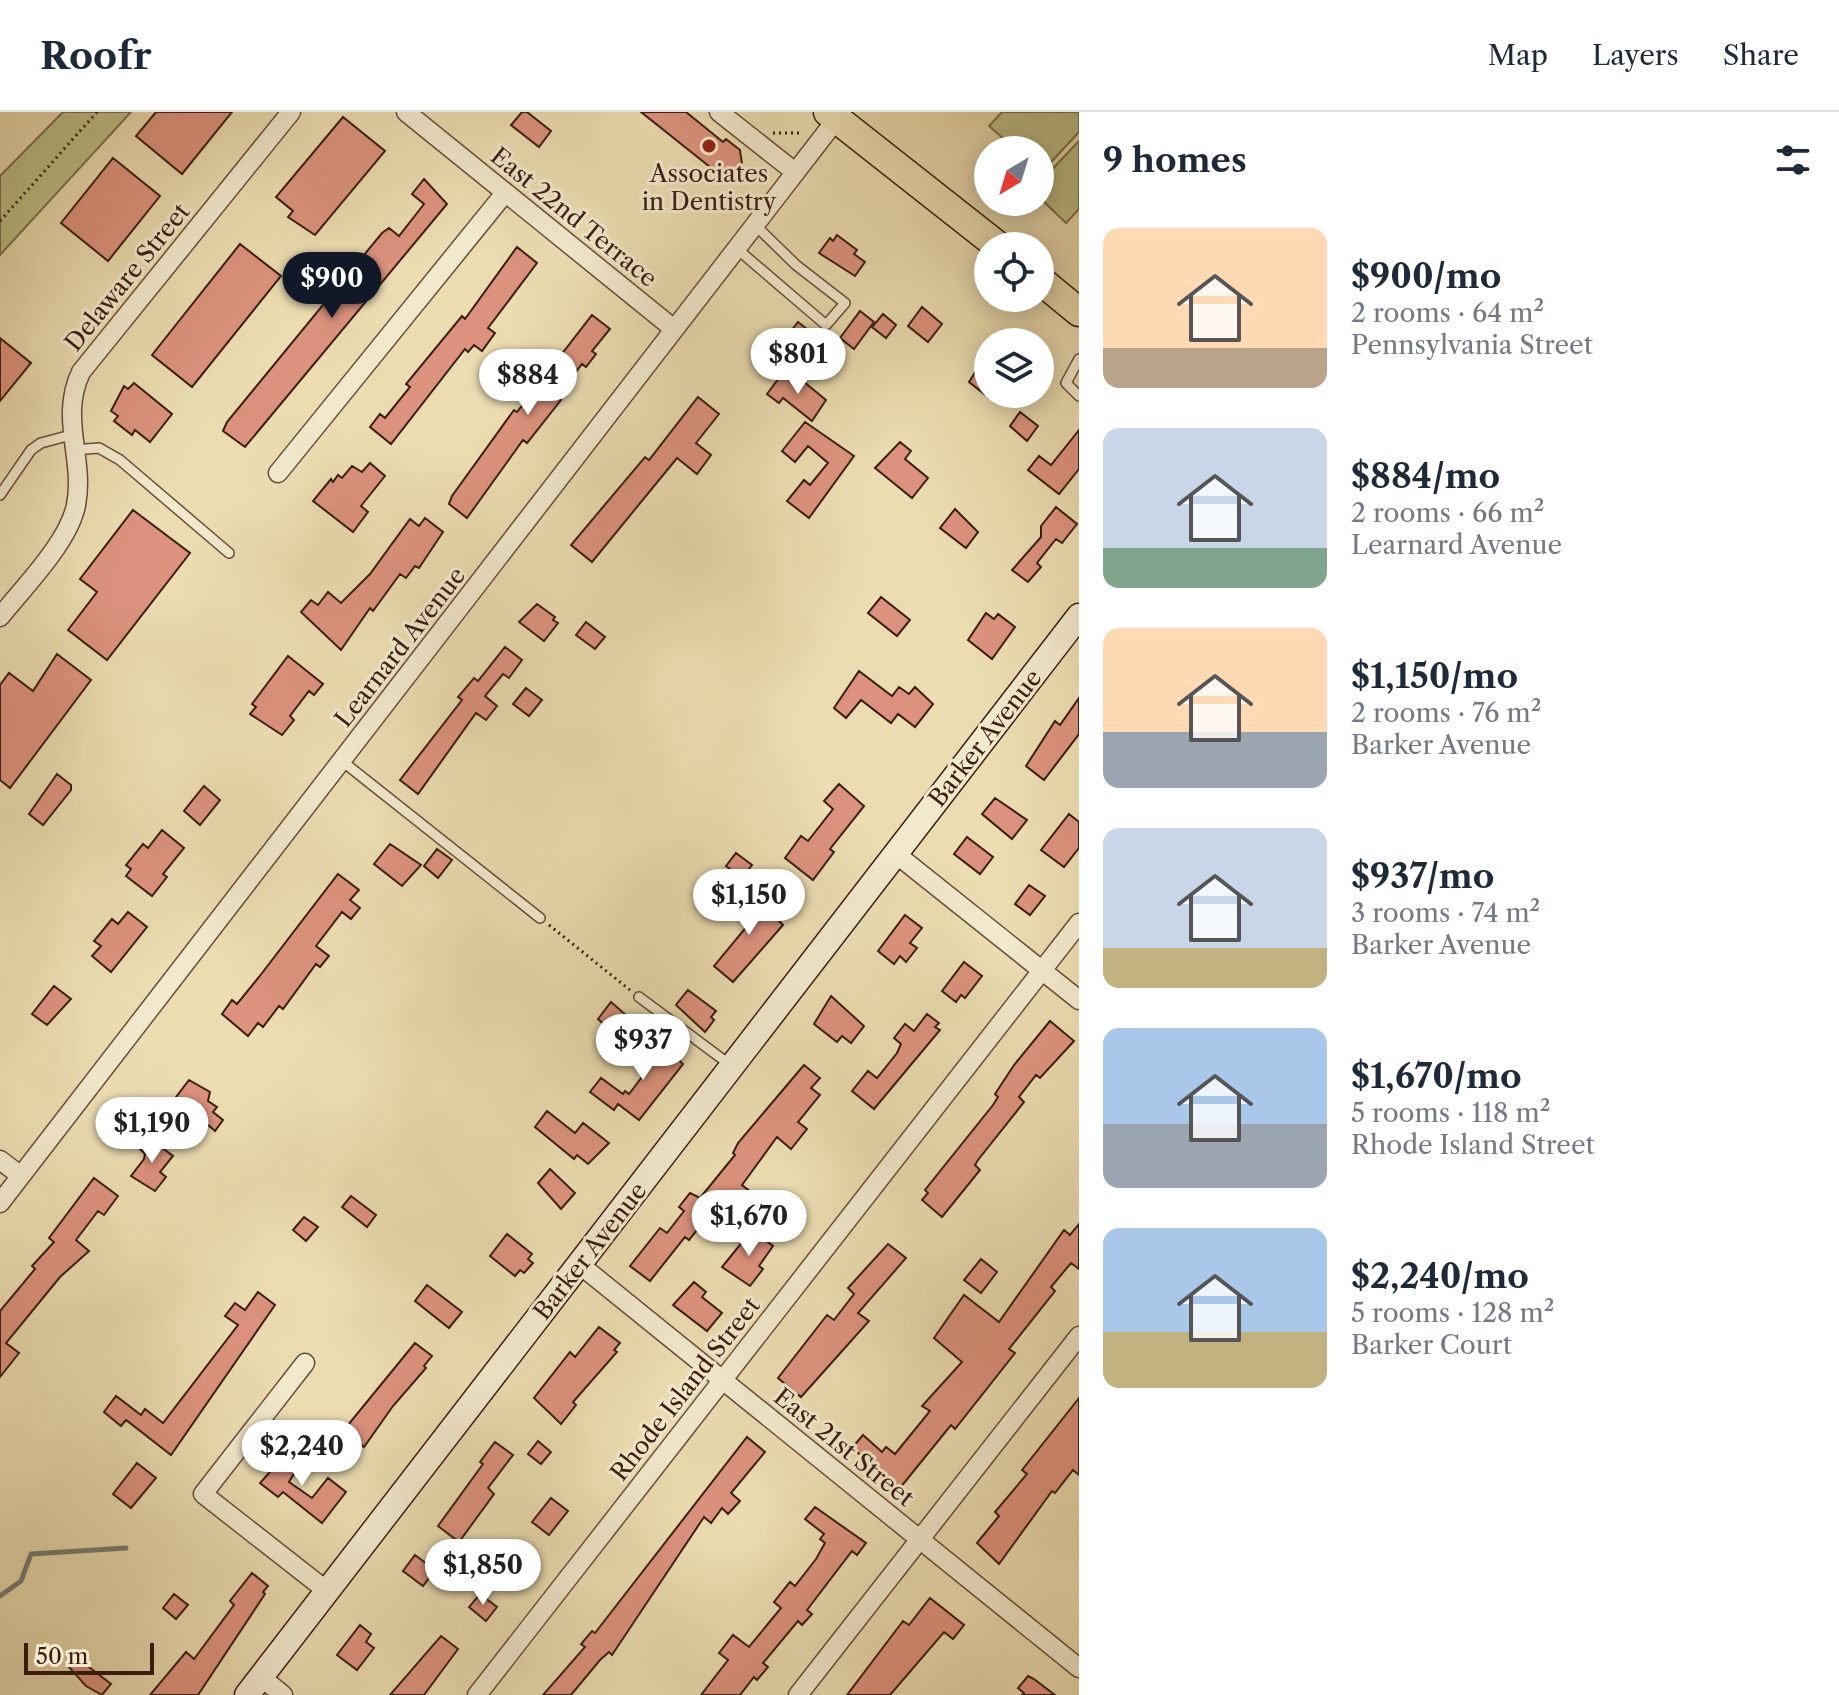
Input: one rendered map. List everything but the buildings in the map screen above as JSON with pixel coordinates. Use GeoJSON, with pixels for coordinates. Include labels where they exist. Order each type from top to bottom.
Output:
{"type":"FeatureCollection","features":[{"type":"Feature","properties":{"kind":"main road"},"geometry":{"type":"LineString","coordinates":[[836,114],[981,232]]}},
{"type":"Feature","properties":{"kind":"main road"},"geometry":{"type":"LineString","coordinates":[[1054,291],[1079,312]]}},
{"type":"Feature","properties":{"kind":"street","name":"Delaware Street"},"geometry":{"type":"LineString","coordinates":[[0,617],[71,521],[78,479],[70,401],[81,372],[291,112]]}},
{"type":"Feature","properties":{"kind":"street","name":"East 22nd Terrace"},"geometry":{"type":"LineString","coordinates":[[406,112],[674,329]]}},
{"type":"Feature","properties":{"kind":"street"},"geometry":{"type":"LineString","coordinates":[[719,112],[795,172]]}},
{"type":"Feature","properties":{"kind":"street","name":"Learnard Avenue"},"geometry":{"type":"LineString","coordinates":[[0,1203],[795,172],[836,114]]}},
{"type":"Feature","properties":{"kind":"street"},"geometry":{"type":"LineString","coordinates":[[278,473],[505,193]]}},
{"type":"Feature","properties":{"kind":"street","name":"Barker Avenue"},"geometry":{"type":"LineString","coordinates":[[254,1686],[1079,616]]}},
{"type":"Feature","properties":{"kind":"street"},"geometry":{"type":"LineString","coordinates":[[896,854],[1079,1000]]}},
{"type":"Feature","properties":{"kind":"street","name":"Rhode Island Street"},"geometry":{"type":"LineString","coordinates":[[477,1695],[1079,923]]}},
{"type":"Feature","properties":{"kind":"street"},"geometry":{"type":"LineString","coordinates":[[0,1160],[21,1176]]}},
{"type":"Feature","properties":{"kind":"street","name":"East 21st Street"},"geometry":{"type":"LineString","coordinates":[[579,1264],[1079,1668]]}},
{"type":"Feature","properties":{"kind":"street"},"geometry":{"type":"LineString","coordinates":[[798,1695],[1079,1336]]}},
{"type":"Feature","properties":{"kind":"street"},"geometry":{"type":"LineString","coordinates":[[305,1363],[203,1494],[327,1591]]}},
{"type":"Feature","properties":{"kind":"street"},"geometry":{"type":"LineString","coordinates":[[254,1686],[283,1695]]}},
{"type":"Feature","properties":{"kind":"lane"},"geometry":{"type":"LineString","coordinates":[[736,248],[826,325],[845,303],[796,265],[754,224]]}},
{"type":"Feature","properties":{"kind":"lane"},"geometry":{"type":"LineString","coordinates":[[1079,359],[1066,383],[1079,396]]}},
{"type":"Feature","properties":{"kind":"lane"},"geometry":{"type":"LineString","coordinates":[[0,495],[31,450],[41,443],[72,443],[99,448],[120,460],[229,553]]}},
{"type":"Feature","properties":{"kind":"lane"},"geometry":{"type":"LineString","coordinates":[[342,761],[540,918]]}},
{"type":"Feature","properties":{"kind":"lane"},"geometry":{"type":"LineString","coordinates":[[639,997],[732,1066]]}},
{"type":"Feature","properties":{"kind":"path"},"geometry":{"type":"LineString","coordinates":[[0,221],[97,112]]}},
{"type":"Feature","properties":{"kind":"path"},"geometry":{"type":"LineString","coordinates":[[763,126],[772,133],[802,133]]}},
{"type":"Feature","properties":{"kind":"path"},"geometry":{"type":"LineString","coordinates":[[540,918],[639,997]]}},
{"type":"Feature","properties":{"kind":"green space"},"geometry":{"type":"Polygon","coordinates":[[[63,112],[131,112],[0,255],[0,176],[63,112]]]}},
{"type":"Feature","properties":{"kind":"green space"},"geometry":{"type":"Polygon","coordinates":[[[1002,112],[1079,112],[1079,132],[1054,159],[1054,136],[1000,136],[989,126],[1002,112]]]}},
{"type":"Feature","properties":{"kind":"green space"},"geometry":{"type":"Polygon","coordinates":[[[1079,141],[1079,209],[1066,223],[1054,211],[1054,167],[1079,141]]]}},
{"type":"Feature","properties":{"kind":"waterway"},"geometry":{"type":"LineString","coordinates":[[0,1596],[21,1581],[31,1554],[126,1548]]}},
{"type":"Feature","properties":{"kind":"place","name":"Associates in Dentistry"},"geometry":{"type":"Point","coordinates":[709,146]}}]}
